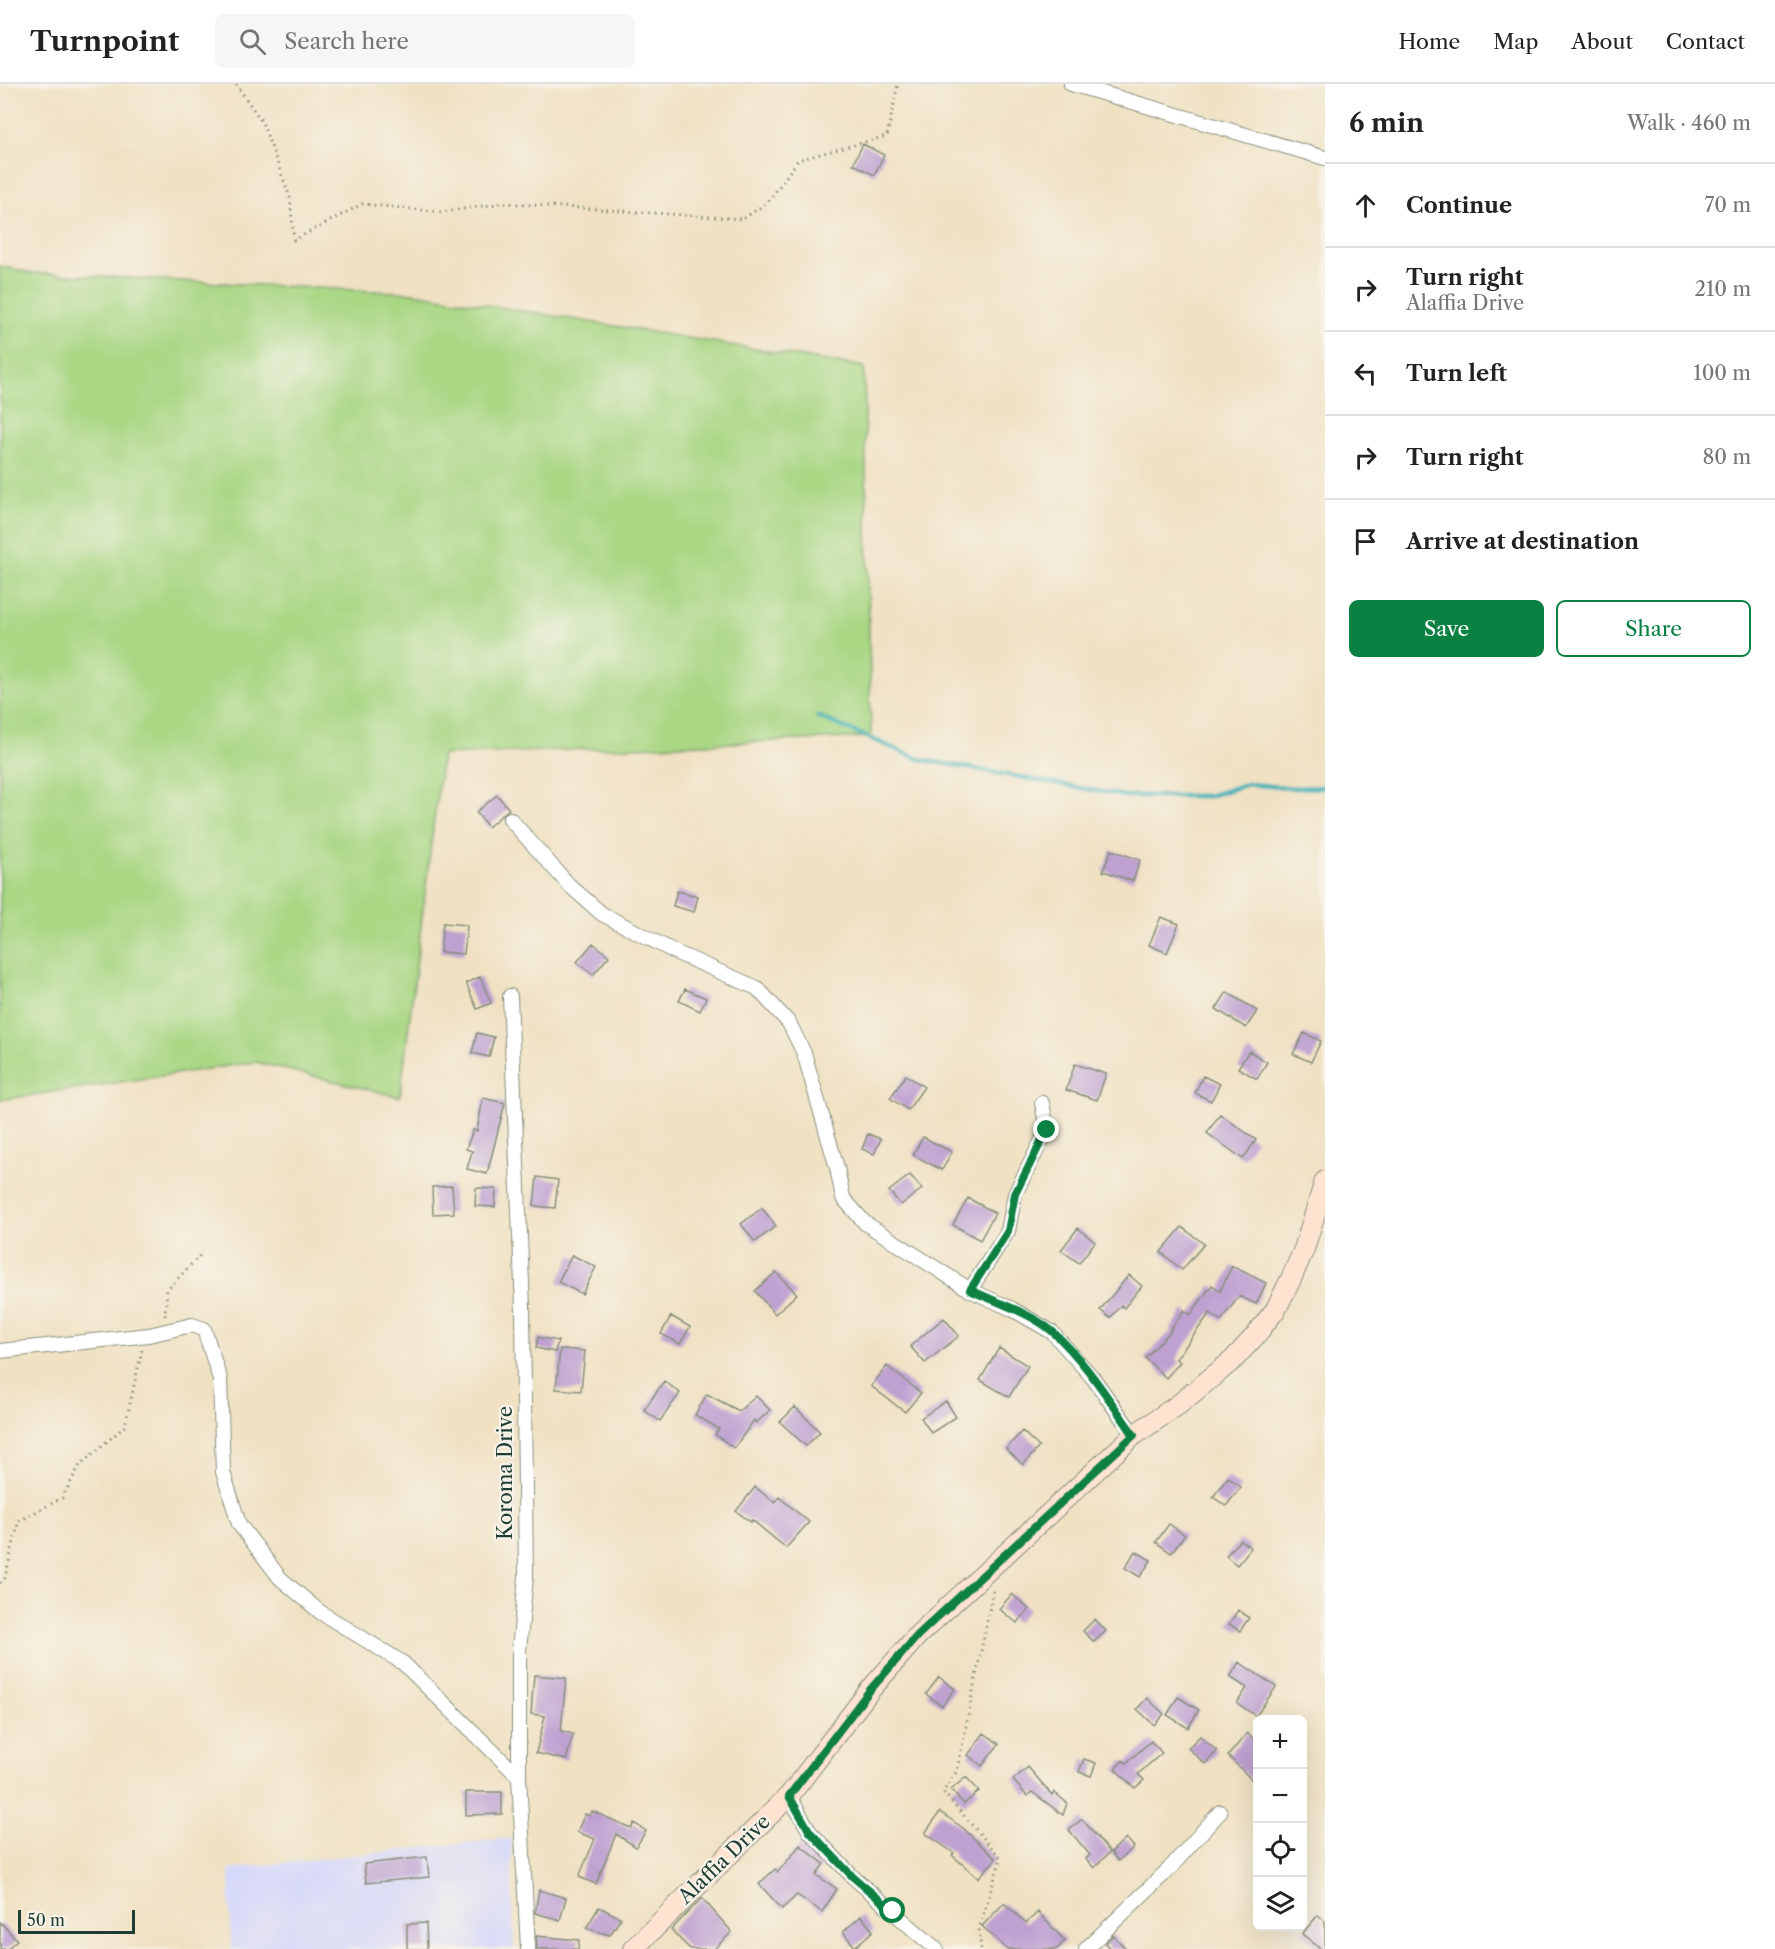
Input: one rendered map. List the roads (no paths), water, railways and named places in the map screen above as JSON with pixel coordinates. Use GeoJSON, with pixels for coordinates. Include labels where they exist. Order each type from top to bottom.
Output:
{"type":"FeatureCollection","features":[{"type":"Feature","properties":{"kind":"street"},"geometry":{"type":"LineString","coordinates":[[1071,84],[1325,158]]}},
{"type":"Feature","properties":{"kind":"street"},"geometry":{"type":"LineString","coordinates":[[510,819],[569,885],[602,914],[677,953],[757,988],[789,1023],[804,1053],[837,1168],[843,1198],[865,1223],[970,1290],[1012,1309],[1052,1332],[1093,1378],[1134,1435]]}},
{"type":"Feature","properties":{"kind":"street","name":"Koroma Drive"},"geometry":{"type":"LineString","coordinates":[[510,996],[522,1270],[525,1413],[526,1577],[519,1650],[519,1777],[528,1949]]}},
{"type":"Feature","properties":{"kind":"street"},"geometry":{"type":"LineString","coordinates":[[970,1290],[1008,1231],[1015,1194],[1047,1130],[1042,1103]]}},
{"type":"Feature","properties":{"kind":"street","name":"Alaffia Drive"},"geometry":{"type":"LineString","coordinates":[[633,1949],[789,1796],[870,1690],[918,1635],[1134,1435],[1178,1405],[1233,1360],[1276,1309],[1304,1250],[1325,1181]]}},
{"type":"Feature","properties":{"kind":"street"},"geometry":{"type":"LineString","coordinates":[[0,1350],[149,1335],[192,1325],[204,1329],[220,1379],[224,1472],[239,1524],[280,1578],[320,1612],[404,1663],[519,1777]]}},
{"type":"Feature","properties":{"kind":"street"},"geometry":{"type":"LineString","coordinates":[[789,1796],[810,1832],[936,1949]]}},
{"type":"Feature","properties":{"kind":"street"},"geometry":{"type":"LineString","coordinates":[[1086,1949],[1169,1869],[1220,1812]]}},
{"type":"Feature","properties":{"kind":"waterway"},"geometry":{"type":"LineString","coordinates":[[817,716],[919,759],[1125,796],[1209,796],[1247,784],[1294,788],[1325,787]]}}]}
